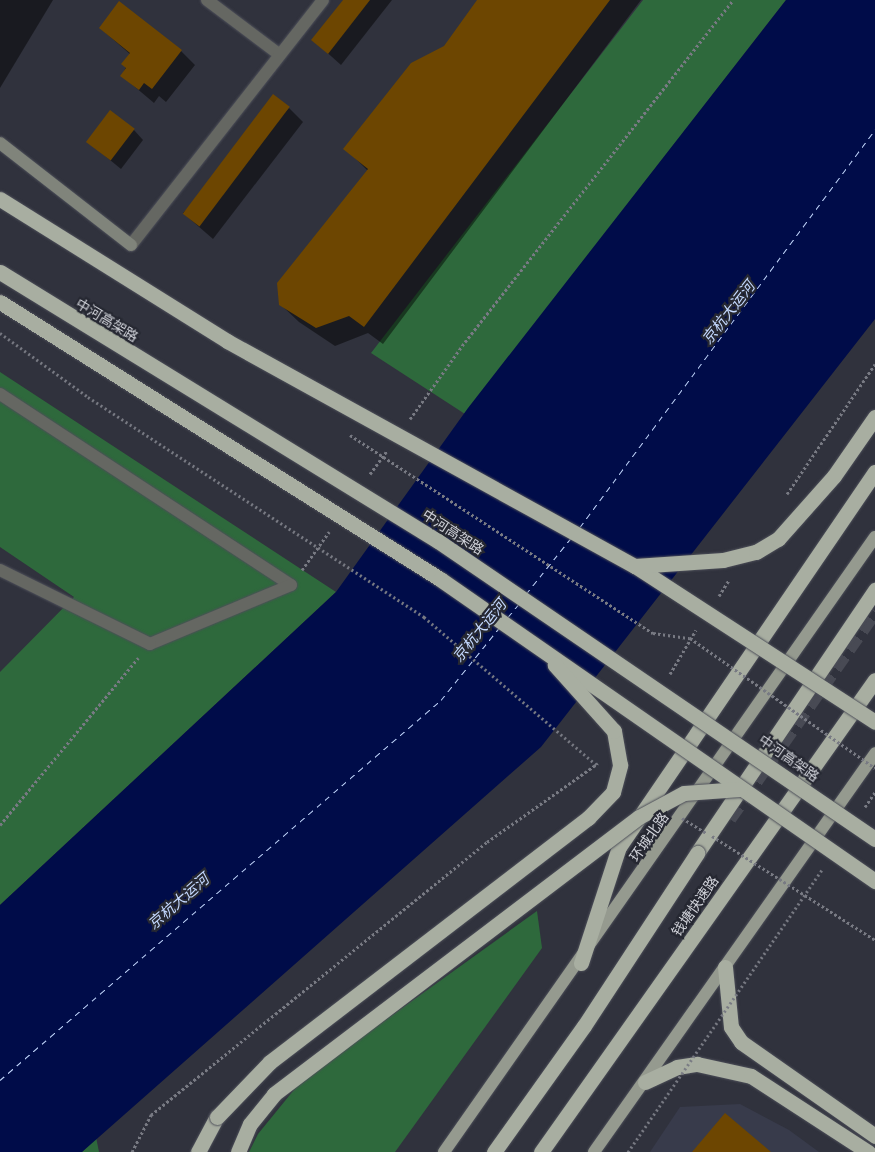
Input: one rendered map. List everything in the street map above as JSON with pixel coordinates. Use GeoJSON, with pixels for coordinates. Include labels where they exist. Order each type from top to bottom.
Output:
{"type":"FeatureCollection","features":[{"type":"Feature","properties":{"kind":"highway"},"geometry":{"type":"LineString","coordinates":[[0,199],[170,308],[635,566],[875,722]]}},
{"type":"Feature","properties":{"kind":"highway","name":"中河高架路"},"geometry":{"type":"LineString","coordinates":[[0,272],[438,541],[875,839]]}},
{"type":"Feature","properties":{"kind":"highway"},"geometry":{"type":"LineString","coordinates":[[0,302],[534,642],[740,789],[875,881]]}},
{"type":"Feature","properties":{"kind":"highway"},"geometry":{"type":"LineString","coordinates":[[635,566],[723,560],[756,552],[778,539],[834,476],[875,417]]}},
{"type":"Feature","properties":{"kind":"highway"},"geometry":{"type":"LineString","coordinates":[[581,963],[619,847],[875,472]]}},
{"type":"Feature","properties":{"kind":"highway"},"geometry":{"type":"LineString","coordinates":[[494,1152],[584,1026],[697,853],[875,590]]}},
{"type":"Feature","properties":{"kind":"highway"},"geometry":{"type":"LineString","coordinates":[[198,1152],[217,1117],[270,1062],[588,818],[613,792],[620,765],[614,731],[534,642]]}},
{"type":"Feature","properties":{"kind":"highway","name":"钱塘快速路"},"geometry":{"type":"LineString","coordinates":[[541,1152],[875,680]]}},
{"type":"Feature","properties":{"kind":"highway"},"geometry":{"type":"LineString","coordinates":[[238,1152],[250,1124],[274,1094],[639,817],[684,793],[740,789]]}},
{"type":"Feature","properties":{"kind":"highway"},"geometry":{"type":"LineString","coordinates":[[725,967],[731,1027],[741,1042],[875,1136]]}},
{"type":"Feature","properties":{"kind":"highway"},"geometry":{"type":"LineString","coordinates":[[645,1082],[677,1067],[697,1064],[751,1076],[868,1152]]}},
{"type":"Feature","properties":{"kind":"highway"},"geometry":{"type":"LineString","coordinates":[[210,1152],[217,1117]]}},
{"type":"Feature","properties":{"kind":"main road","name":"环城北路"},"geometry":{"type":"LineString","coordinates":[[444,1152],[581,963],[875,537]]}},
{"type":"Feature","properties":{"kind":"main road"},"geometry":{"type":"LineString","coordinates":[[594,1152],[875,753]]}},
{"type":"Feature","properties":{"kind":"street"},"geometry":{"type":"LineString","coordinates":[[207,0],[280,55]]}},
{"type":"Feature","properties":{"kind":"street"},"geometry":{"type":"LineString","coordinates":[[0,143],[130,245],[323,0]]}},
{"type":"Feature","properties":{"kind":"street"},"geometry":{"type":"LineString","coordinates":[[0,394],[292,585]]}},
{"type":"Feature","properties":{"kind":"street"},"geometry":{"type":"LineString","coordinates":[[0,570],[150,644],[292,585]]}},
{"type":"Feature","properties":{"kind":"path"},"geometry":{"type":"LineString","coordinates":[[407,423],[465,342],[733,0]]}},
{"type":"Feature","properties":{"kind":"path"},"geometry":{"type":"LineString","coordinates":[[0,333],[88,397],[424,617],[604,770]]}},
{"type":"Feature","properties":{"kind":"path"},"geometry":{"type":"LineString","coordinates":[[367,479],[390,447]]}},
{"type":"Feature","properties":{"kind":"path"},"geometry":{"type":"LineString","coordinates":[[292,585],[332,528]]}},
{"type":"Feature","properties":{"kind":"path"},"geometry":{"type":"LineString","coordinates":[[654,633],[690,638],[875,768]]}},
{"type":"Feature","properties":{"kind":"path"},"geometry":{"type":"LineString","coordinates":[[0,825],[150,644]]}},
{"type":"Feature","properties":{"kind":"path"},"geometry":{"type":"LineString","coordinates":[[859,816],[875,792]]}},
{"type":"Feature","properties":{"kind":"path"},"geometry":{"type":"LineString","coordinates":[[680,816],[806,894],[875,940]]}},
{"type":"Feature","properties":{"kind":"path"},"geometry":{"type":"LineString","coordinates":[[628,1152],[827,863]]}},
{"type":"Feature","properties":{"kind":"path"},"geometry":{"type":"LineString","coordinates":[[132,1152],[151,1115],[372,933]]}},
{"type":"Feature","properties":{"kind":"shaded area"},"geometry":{"type":"Polygon","coordinates":[[[740,1104],[789,1130],[819,1152],[650,1152],[680,1107],[740,1104]]]}},
{"type":"Feature","properties":{"kind":"green space"},"geometry":{"type":"Polygon","coordinates":[[[643,0],[786,0],[465,414],[371,353],[643,0]]]}},
{"type":"Feature","properties":{"kind":"green space"},"geometry":{"type":"Polygon","coordinates":[[[0,372],[336,592],[0,905],[0,672],[74,597],[0,547],[0,372]]]}},
{"type":"Feature","properties":{"kind":"green space"},"geometry":{"type":"Polygon","coordinates":[[[537,911],[542,948],[395,1152],[249,1152],[258,1134],[302,1080],[537,911]]]}},
{"type":"Feature","properties":{"kind":"green space"},"geometry":{"type":"Polygon","coordinates":[[[96,1137],[99,1152],[82,1152],[96,1137]]]}},
{"type":"Feature","properties":{"kind":"water","name":"京杭大运河"},"geometry":{"type":"Polygon","coordinates":[[[786,0],[875,0],[875,319],[541,747],[82,1152],[0,1152],[0,905],[336,592],[468,408],[786,0]]]}},
{"type":"Feature","properties":{"kind":"building"},"geometry":{"type":"Polygon","coordinates":[[[343,0],[370,0],[328,54],[311,40],[343,0]]]}},
{"type":"Feature","properties":{"kind":"building"},"geometry":{"type":"Polygon","coordinates":[[[477,0],[610,0],[364,327],[349,316],[316,328],[279,305],[277,283],[368,169],[343,149],[411,63],[444,46],[477,0]]]}},
{"type":"Feature","properties":{"kind":"building"},"geometry":{"type":"Polygon","coordinates":[[[119,1],[182,50],[152,89],[144,83],[139,90],[120,76],[126,68],[121,64],[130,53],[99,28],[119,1]]]}},
{"type":"Feature","properties":{"kind":"building"},"geometry":{"type":"Polygon","coordinates":[[[273,94],[290,107],[199,226],[183,214],[273,94]]]}},
{"type":"Feature","properties":{"kind":"building"},"geometry":{"type":"Polygon","coordinates":[[[110,110],[135,129],[111,161],[86,142],[110,110]]]}},
{"type":"Feature","properties":{"kind":"building"},"geometry":{"type":"Polygon","coordinates":[[[725,1113],[771,1152],[692,1152],[725,1113]]]}},
{"type":"Feature","properties":{"kind":"ferry route"},"geometry":{"type":"LineString","coordinates":[[580,527],[875,130]]}},
{"type":"Feature","properties":{"kind":"ferry route"},"geometry":{"type":"LineString","coordinates":[[526,594],[571,538]]}},
{"type":"Feature","properties":{"kind":"ferry route"},"geometry":{"type":"LineString","coordinates":[[508,617],[518,605]]}},
{"type":"Feature","properties":{"kind":"ferry route"},"geometry":{"type":"LineString","coordinates":[[0,1080],[441,700],[499,628]]}},
{"type":"Feature","properties":{"kind":"tunnel"},"geometry":{"type":"LineString","coordinates":[[729,818],[875,610]]}}]}
